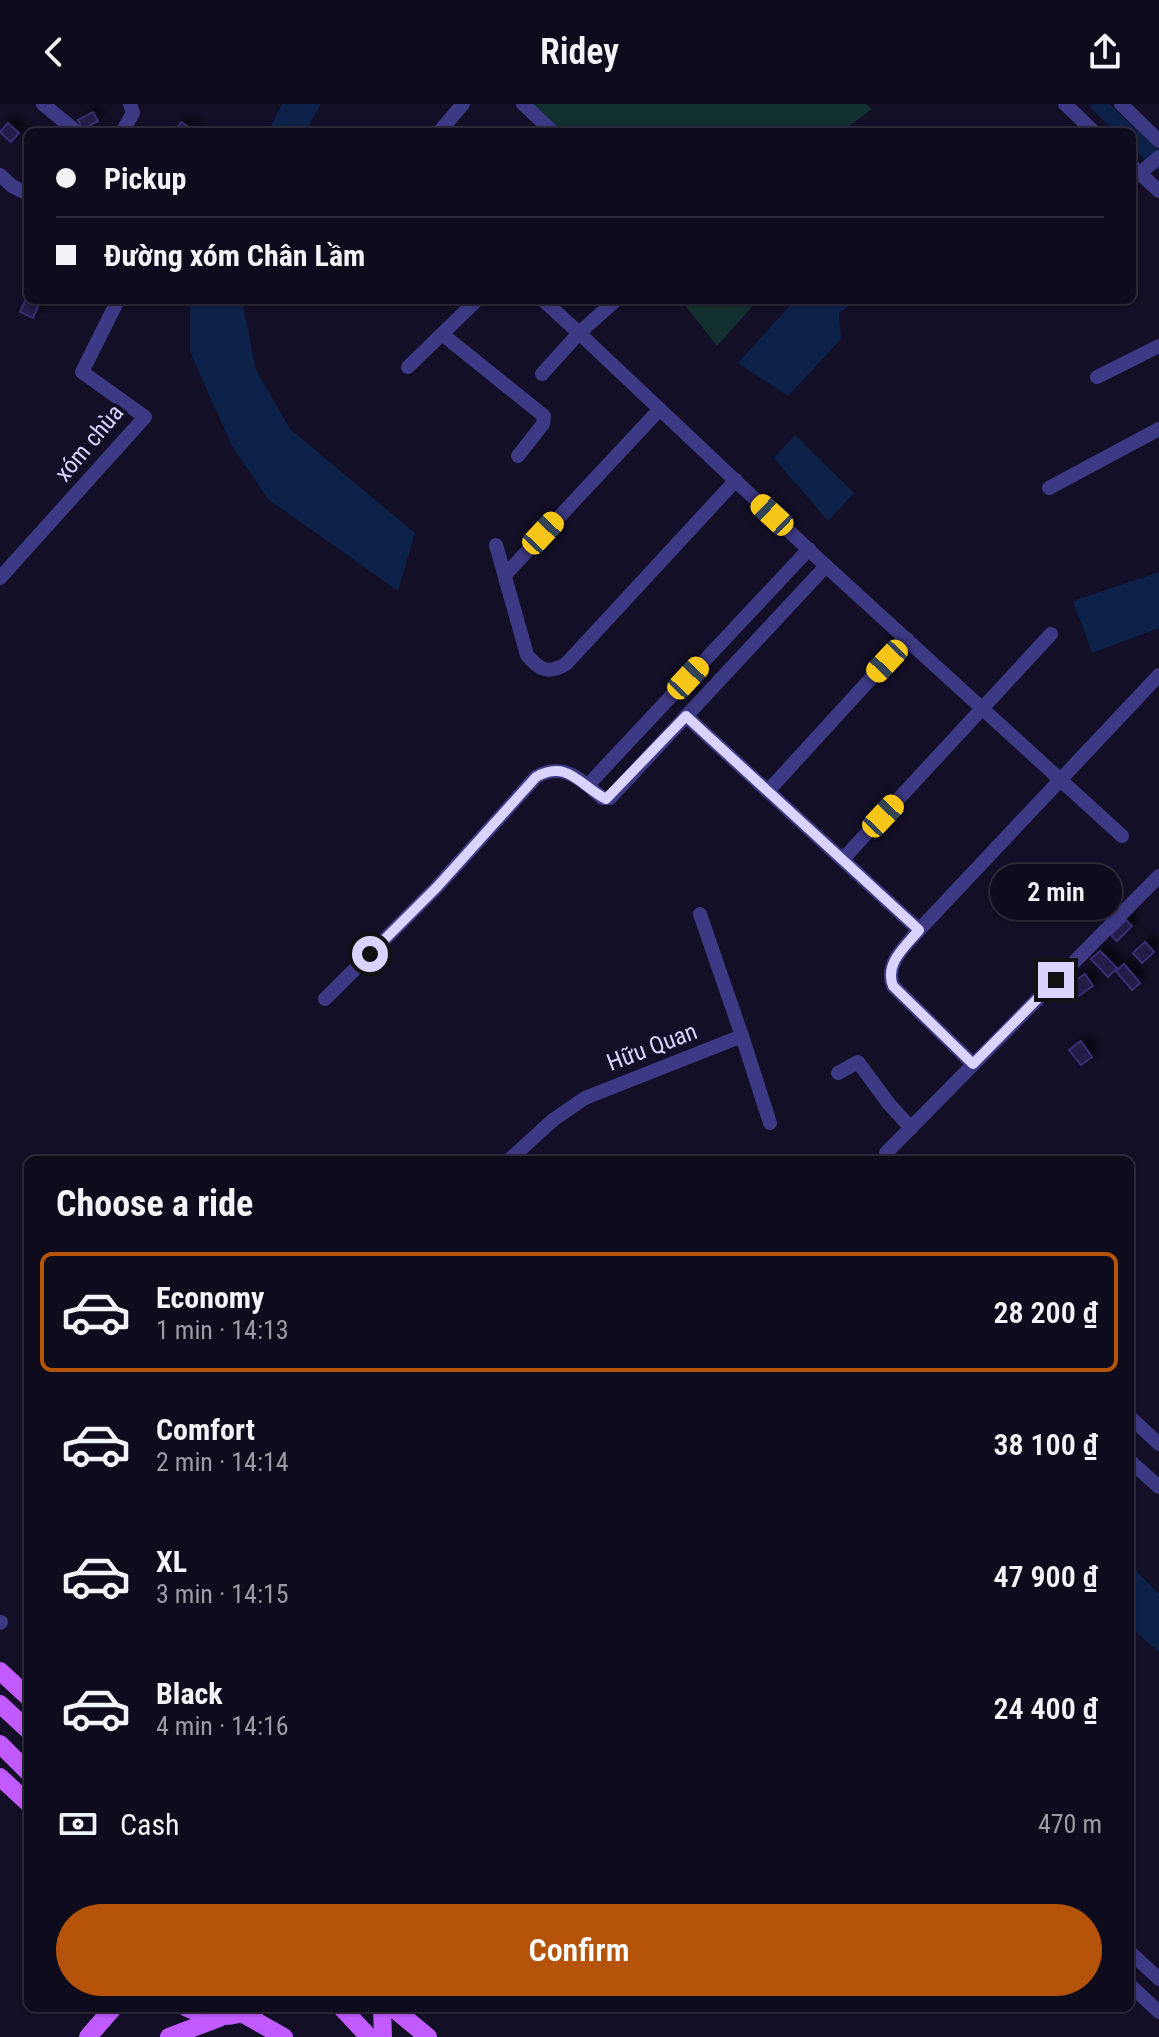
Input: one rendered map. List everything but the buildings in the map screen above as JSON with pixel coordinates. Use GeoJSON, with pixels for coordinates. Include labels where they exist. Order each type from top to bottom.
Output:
{"type":"FeatureCollection","features":[{"type":"Feature","properties":{"kind":"main road"},"geometry":{"type":"LineString","coordinates":[[0,1671],[24,1693]]}},
{"type":"Feature","properties":{"kind":"main road"},"geometry":{"type":"LineString","coordinates":[[0,1704],[24,1726]]}},
{"type":"Feature","properties":{"kind":"main road"},"geometry":{"type":"LineString","coordinates":[[0,1744],[24,1768]]}},
{"type":"Feature","properties":{"kind":"main road"},"geometry":{"type":"LineString","coordinates":[[0,1777],[24,1799]]}},
{"type":"Feature","properties":{"kind":"main road"},"geometry":{"type":"LineString","coordinates":[[93,2032],[104,2012]]}},
{"type":"Feature","properties":{"kind":"main road"},"geometry":{"type":"LineString","coordinates":[[93,2032],[110,2012]]}},
{"type":"Feature","properties":{"kind":"main road"},"geometry":{"type":"LineString","coordinates":[[196,2012],[222,2017]]}},
{"type":"Feature","properties":{"kind":"main road"},"geometry":{"type":"LineString","coordinates":[[169,2037],[222,2017],[245,2012]]}},
{"type":"Feature","properties":{"kind":"main road"},"geometry":{"type":"LineString","coordinates":[[250,2012],[255,2037]]}},
{"type":"Feature","properties":{"kind":"main road"},"geometry":{"type":"LineString","coordinates":[[251,2012],[284,2037]]}},
{"type":"Feature","properties":{"kind":"main road"},"geometry":{"type":"LineString","coordinates":[[346,2012],[369,2037]]}},
{"type":"Feature","properties":{"kind":"main road"},"geometry":{"type":"LineString","coordinates":[[382,2012],[383,2037]]}},
{"type":"Feature","properties":{"kind":"main road"},"geometry":{"type":"LineString","coordinates":[[398,2012],[428,2037]]}},
{"type":"Feature","properties":{"kind":"street"},"geometry":{"type":"LineString","coordinates":[[43,104],[72,128]]}},
{"type":"Feature","properties":{"kind":"street"},"geometry":{"type":"LineString","coordinates":[[124,128],[133,113],[130,104]]}},
{"type":"Feature","properties":{"kind":"street"},"geometry":{"type":"LineString","coordinates":[[442,128],[463,104]]}},
{"type":"Feature","properties":{"kind":"street"},"geometry":{"type":"LineString","coordinates":[[523,104],[549,128]]}},
{"type":"Feature","properties":{"kind":"street"},"geometry":{"type":"LineString","coordinates":[[1065,104],[1090,128]]}},
{"type":"Feature","properties":{"kind":"street"},"geometry":{"type":"LineString","coordinates":[[1121,104],[1159,141]]}},
{"type":"Feature","properties":{"kind":"street"},"geometry":{"type":"LineString","coordinates":[[1156,160],[1136,169],[1159,191]]}},
{"type":"Feature","properties":{"kind":"street"},"geometry":{"type":"LineString","coordinates":[[0,175],[24,192]]}},
{"type":"Feature","properties":{"kind":"street","name":"xóm chùa"},"geometry":{"type":"LineString","coordinates":[[0,578],[145,417],[82,372],[116,304]]}},
{"type":"Feature","properties":{"kind":"street"},"geometry":{"type":"LineString","coordinates":[[408,367],[473,304]]}},
{"type":"Feature","properties":{"kind":"street"},"geometry":{"type":"LineString","coordinates":[[547,304],[826,566],[1122,836]]}},
{"type":"Feature","properties":{"kind":"street"},"geometry":{"type":"LineString","coordinates":[[542,374],[579,333],[612,304]]}},
{"type":"Feature","properties":{"kind":"street"},"geometry":{"type":"LineString","coordinates":[[442,334],[544,416],[543,424],[518,456]]}},
{"type":"Feature","properties":{"kind":"street"},"geometry":{"type":"LineString","coordinates":[[1097,377],[1159,346]]}},
{"type":"Feature","properties":{"kind":"street"},"geometry":{"type":"LineString","coordinates":[[505,575],[660,409]]}},
{"type":"Feature","properties":{"kind":"street"},"geometry":{"type":"LineString","coordinates":[[1049,488],[1159,429]]}},
{"type":"Feature","properties":{"kind":"street"},"geometry":{"type":"LineString","coordinates":[[496,545],[527,655],[543,669],[555,670],[566,664],[736,480]]}},
{"type":"Feature","properties":{"kind":"street"},"geometry":{"type":"LineString","coordinates":[[588,785],[809,549]]}},
{"type":"Feature","properties":{"kind":"street"},"geometry":{"type":"LineString","coordinates":[[325,999],[437,887],[536,777],[548,770],[560,770],[588,785],[602,798],[610,798],[826,566]]}},
{"type":"Feature","properties":{"kind":"street"},"geometry":{"type":"LineString","coordinates":[[843,859],[1051,634]]}},
{"type":"Feature","properties":{"kind":"street"},"geometry":{"type":"LineString","coordinates":[[768,791],[907,639]]}},
{"type":"Feature","properties":{"kind":"street"},"geometry":{"type":"LineString","coordinates":[[973,1064],[893,986],[890,978],[894,960],[1159,675]]}},
{"type":"Feature","properties":{"kind":"street"},"geometry":{"type":"LineString","coordinates":[[686,716],[919,930]]}},
{"type":"Feature","properties":{"kind":"street"},"geometry":{"type":"LineString","coordinates":[[886,1153],[1159,876]]}},
{"type":"Feature","properties":{"kind":"street"},"geometry":{"type":"LineString","coordinates":[[700,914],[770,1123]]}},
{"type":"Feature","properties":{"kind":"street","name":"Hữu Quan"},"geometry":{"type":"LineString","coordinates":[[513,1156],[553,1120],[585,1098],[742,1036]]}},
{"type":"Feature","properties":{"kind":"street"},"geometry":{"type":"LineString","coordinates":[[838,1073],[858,1062],[911,1128]]}},
{"type":"Feature","properties":{"kind":"street"},"geometry":{"type":"LineString","coordinates":[[1134,1421],[1159,1444]]}},
{"type":"Feature","properties":{"kind":"street"},"geometry":{"type":"LineString","coordinates":[[1134,1465],[1159,1487]]}},
{"type":"Feature","properties":{"kind":"street"},"geometry":{"type":"LineString","coordinates":[[1134,1956],[1159,1979]]}},
{"type":"Feature","properties":{"kind":"street"},"geometry":{"type":"LineString","coordinates":[[1134,1989],[1159,2012]]}},
{"type":"Feature","properties":{"kind":"green space"},"geometry":{"type":"Polygon","coordinates":[[[528,104],[866,104],[872,109],[846,128],[547,128],[528,104]]]}},
{"type":"Feature","properties":{"kind":"green space"},"geometry":{"type":"Polygon","coordinates":[[[684,304],[754,304],[717,346],[684,304]]]}},
{"type":"Feature","properties":{"kind":"water"},"geometry":{"type":"Polygon","coordinates":[[[282,104],[321,104],[307,128],[270,128],[282,104]]]}},
{"type":"Feature","properties":{"kind":"water"},"geometry":{"type":"Polygon","coordinates":[[[190,304],[243,304],[256,370],[290,429],[415,533],[398,591],[268,499],[232,446],[190,352],[190,304]]]}},
{"type":"Feature","properties":{"kind":"water"},"geometry":{"type":"Polygon","coordinates":[[[791,304],[851,304],[839,313],[841,339],[788,396],[738,363],[791,304]]]}},
{"type":"Feature","properties":{"kind":"water"},"geometry":{"type":"Polygon","coordinates":[[[795,435],[854,493],[828,521],[774,458],[795,435]]]}},
{"type":"Feature","properties":{"kind":"water"},"geometry":{"type":"Polygon","coordinates":[[[1159,572],[1159,628],[1092,653],[1073,601],[1159,572]]]}},
{"type":"Feature","properties":{"kind":"water"},"geometry":{"type":"Polygon","coordinates":[[[1134,1569],[1159,1594],[1159,1652],[1134,1630],[1134,1569]]]}},
{"type":"Feature","properties":{"kind":"waterway"},"geometry":{"type":"LineString","coordinates":[[1098,104],[1123,128]]}},
{"type":"Feature","properties":{"kind":"waterway"},"geometry":{"type":"LineString","coordinates":[[1136,140],[1159,162]]}},
{"type":"Feature","properties":{"kind":"route"},"geometry":{"type":"LineString","coordinates":[[370,954],[437,887],[536,777],[548,770],[560,770],[588,785],[602,798],[610,798],[686,716],[919,930],[894,960],[890,978],[893,986],[973,1064],[1056,980]]}}]}
